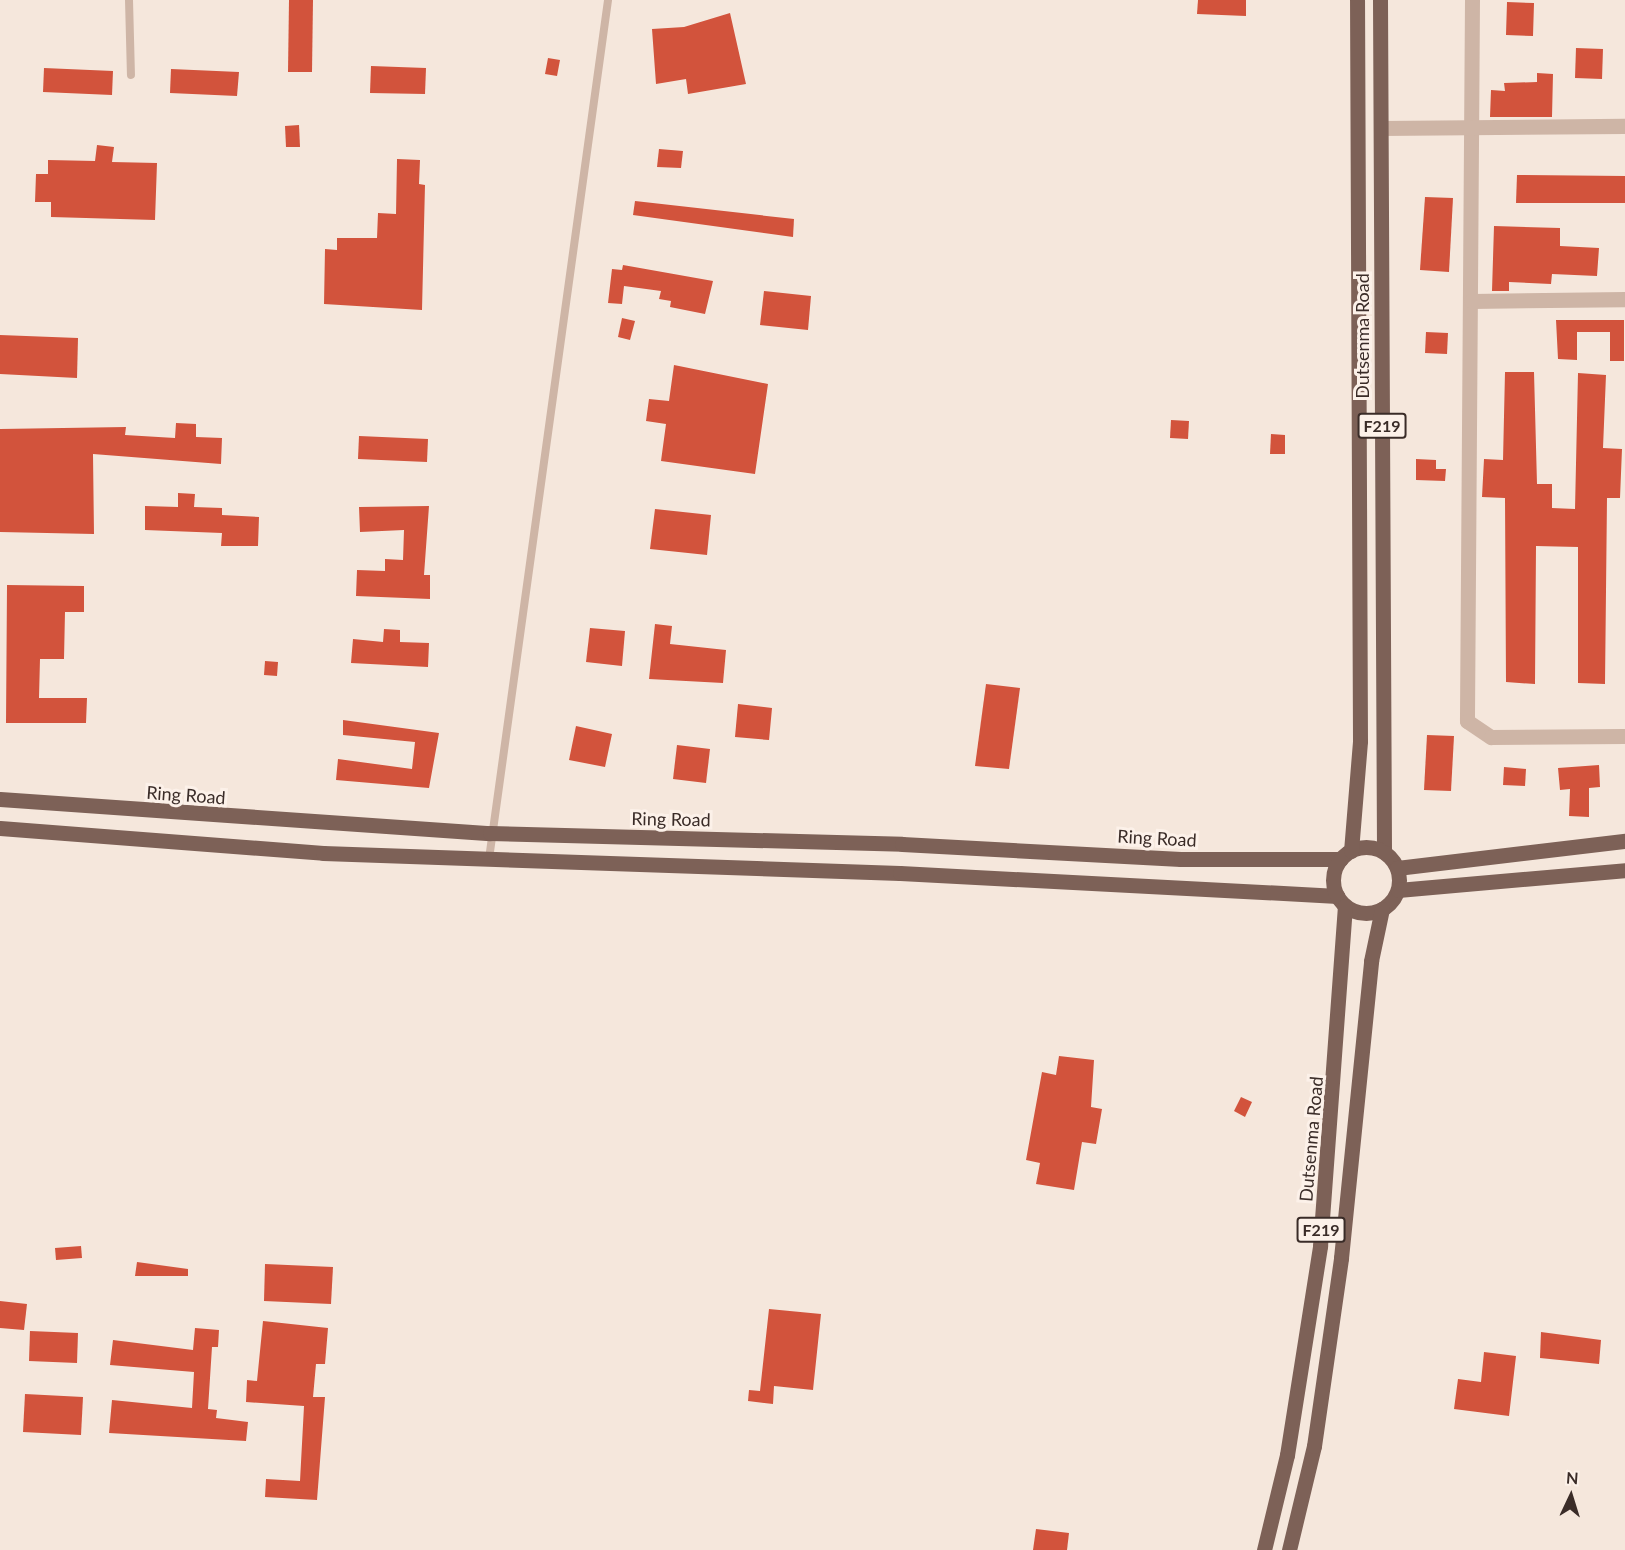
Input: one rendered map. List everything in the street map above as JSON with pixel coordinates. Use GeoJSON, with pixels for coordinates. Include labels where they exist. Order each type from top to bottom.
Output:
{"type":"FeatureCollection","features":[{"type":"Feature","properties":{"kind":"main road","name":"Dutsenma Road"},"geometry":{"type":"LineString","coordinates":[[1346,855],[1360,741],[1357,0]]}},
{"type":"Feature","properties":{"kind":"main road","name":"Dutsenma Road"},"geometry":{"type":"LineString","coordinates":[[1380,0],[1384,852]]}},
{"type":"Feature","properties":{"kind":"main road","name":"Ring Road"},"geometry":{"type":"LineString","coordinates":[[0,799],[490,833],[890,844],[1181,859],[1346,855]]}},
{"type":"Feature","properties":{"kind":"main road"},"geometry":{"type":"LineString","coordinates":[[0,828],[489,861],[900,873],[1341,901],[1357,912],[1382,909]]}},
{"type":"Feature","properties":{"kind":"main road"},"geometry":{"type":"LineString","coordinates":[[1397,868],[1625,841]]}},
{"type":"Feature","properties":{"kind":"main road"},"geometry":{"type":"LineString","coordinates":[[1346,855],[1384,852],[1397,868],[1398,890],[1625,870]]}},
{"type":"Feature","properties":{"kind":"main road","name":"F219"},"geometry":{"type":"LineString","coordinates":[[1341,901],[1334,877],[1346,855]]}},
{"type":"Feature","properties":{"kind":"main road","name":"F219"},"geometry":{"type":"LineString","coordinates":[[1289,1550],[1314,1446],[1341,1258],[1371,961],[1382,909],[1398,890]]}},
{"type":"Feature","properties":{"kind":"main road","name":"Dutsenma Road"},"geometry":{"type":"LineString","coordinates":[[1264,1550],[1287,1455],[1320,1246],[1341,901]]}},
{"type":"Feature","properties":{"kind":"street"},"geometry":{"type":"LineString","coordinates":[[1472,0],[1473,126],[1467,721],[1491,737],[1625,736]]}},
{"type":"Feature","properties":{"kind":"street"},"geometry":{"type":"LineString","coordinates":[[1381,128],[1625,126]]}},
{"type":"Feature","properties":{"kind":"street"},"geometry":{"type":"LineString","coordinates":[[1471,301],[1625,298]]}},
{"type":"Feature","properties":{"kind":"lane"},"geometry":{"type":"LineString","coordinates":[[129,0],[131,75]]}},
{"type":"Feature","properties":{"kind":"lane"},"geometry":{"type":"LineString","coordinates":[[489,861],[490,833],[608,0]]}},
{"type":"Feature","properties":{"kind":"building"},"geometry":{"type":"Polygon","coordinates":[[[289,0],[313,0],[312,72],[288,72],[289,0]]]}},
{"type":"Feature","properties":{"kind":"building"},"geometry":{"type":"Polygon","coordinates":[[[1198,0],[1246,0],[1246,16],[1197,14],[1198,0]]]}},
{"type":"Feature","properties":{"kind":"building"},"geometry":{"type":"Polygon","coordinates":[[[1507,2],[1534,3],[1533,36],[1506,35],[1507,2]]]}},
{"type":"Feature","properties":{"kind":"building"},"geometry":{"type":"Polygon","coordinates":[[[730,13],[746,84],[688,94],[686,79],[656,84],[652,29],[684,27],[730,13]]]}},
{"type":"Feature","properties":{"kind":"building"},"geometry":{"type":"Polygon","coordinates":[[[1576,48],[1603,49],[1602,79],[1575,78],[1576,48]]]}},
{"type":"Feature","properties":{"kind":"building"},"geometry":{"type":"Polygon","coordinates":[[[548,58],[560,60],[557,76],[545,74],[548,58]]]}},
{"type":"Feature","properties":{"kind":"building"},"geometry":{"type":"Polygon","coordinates":[[[371,66],[426,68],[425,94],[370,93],[371,66]]]}},
{"type":"Feature","properties":{"kind":"building"},"geometry":{"type":"Polygon","coordinates":[[[44,68],[113,71],[112,95],[43,92],[44,68]]]}},
{"type":"Feature","properties":{"kind":"building"},"geometry":{"type":"Polygon","coordinates":[[[171,69],[239,72],[237,96],[170,93],[171,69]]]}},
{"type":"Feature","properties":{"kind":"building"},"geometry":{"type":"Polygon","coordinates":[[[1537,73],[1553,74],[1552,117],[1490,117],[1491,90],[1505,91],[1504,83],[1537,82],[1537,73]]]}},
{"type":"Feature","properties":{"kind":"building"},"geometry":{"type":"Polygon","coordinates":[[[299,125],[300,147],[286,147],[285,126],[299,125]]]}},
{"type":"Feature","properties":{"kind":"building"},"geometry":{"type":"Polygon","coordinates":[[[97,145],[114,147],[112,162],[157,163],[155,220],[51,217],[51,202],[35,202],[36,174],[48,174],[48,160],[95,161],[97,145]]]}},
{"type":"Feature","properties":{"kind":"building"},"geometry":{"type":"Polygon","coordinates":[[[659,149],[683,151],[681,168],[657,167],[659,149]]]}},
{"type":"Feature","properties":{"kind":"building"},"geometry":{"type":"Polygon","coordinates":[[[397,159],[420,160],[419,184],[425,185],[422,310],[324,304],[325,249],[337,250],[337,238],[377,238],[378,213],[396,214],[397,159]]]}},
{"type":"Feature","properties":{"kind":"building"},"geometry":{"type":"Polygon","coordinates":[[[1517,175],[1625,176],[1625,203],[1516,203],[1517,175]]]}},
{"type":"Feature","properties":{"kind":"building"},"geometry":{"type":"Polygon","coordinates":[[[1425,197],[1453,198],[1449,272],[1420,270],[1425,197]]]}},
{"type":"Feature","properties":{"kind":"building"},"geometry":{"type":"Polygon","coordinates":[[[635,201],[794,219],[793,237],[633,215],[635,201]]]}},
{"type":"Feature","properties":{"kind":"building"},"geometry":{"type":"Polygon","coordinates":[[[1494,226],[1560,228],[1560,246],[1599,248],[1597,276],[1552,274],[1551,284],[1509,282],[1509,291],[1492,291],[1494,226]]]}},
{"type":"Feature","properties":{"kind":"building"},"geometry":{"type":"Polygon","coordinates":[[[623,265],[713,281],[705,314],[670,307],[671,301],[659,299],[661,291],[624,286],[622,304],[608,303],[612,269],[622,270],[623,265]]]}},
{"type":"Feature","properties":{"kind":"building"},"geometry":{"type":"Polygon","coordinates":[[[764,291],[811,296],[808,330],[760,325],[764,291]]]}},
{"type":"Feature","properties":{"kind":"building"},"geometry":{"type":"Polygon","coordinates":[[[622,318],[635,321],[630,340],[618,337],[622,318]]]}},
{"type":"Feature","properties":{"kind":"building"},"geometry":{"type":"Polygon","coordinates":[[[1556,320],[1624,320],[1624,361],[1610,361],[1610,332],[1577,332],[1577,360],[1558,359],[1556,320]]]}},
{"type":"Feature","properties":{"kind":"building"},"geometry":{"type":"Polygon","coordinates":[[[1426,332],[1448,333],[1447,354],[1425,353],[1426,332]]]}},
{"type":"Feature","properties":{"kind":"building"},"geometry":{"type":"Polygon","coordinates":[[[0,335],[78,338],[77,378],[0,374],[0,335]]]}},
{"type":"Feature","properties":{"kind":"building"},"geometry":{"type":"Polygon","coordinates":[[[674,365],[768,384],[755,474],[661,461],[666,424],[646,421],[649,399],[669,401],[674,365]]]}},
{"type":"Feature","properties":{"kind":"building"},"geometry":{"type":"Polygon","coordinates":[[[1505,372],[1534,372],[1537,484],[1552,484],[1552,508],[1575,509],[1578,373],[1606,375],[1603,448],[1622,449],[1620,498],[1607,498],[1605,684],[1578,683],[1578,547],[1536,546],[1535,684],[1506,682],[1505,498],[1482,497],[1484,459],[1503,460],[1505,372]]]}},
{"type":"Feature","properties":{"kind":"building"},"geometry":{"type":"Polygon","coordinates":[[[1171,420],[1189,421],[1188,439],[1170,438],[1171,420]]]}},
{"type":"Feature","properties":{"kind":"building"},"geometry":{"type":"Polygon","coordinates":[[[176,423],[196,424],[196,437],[222,438],[221,464],[93,454],[94,534],[0,532],[0,429],[126,427],[125,435],[175,438],[176,423]]]}},
{"type":"Feature","properties":{"kind":"building"},"geometry":{"type":"Polygon","coordinates":[[[1271,434],[1285,435],[1285,454],[1270,454],[1271,434]]]}},
{"type":"Feature","properties":{"kind":"building"},"geometry":{"type":"Polygon","coordinates":[[[359,436],[428,439],[427,462],[358,459],[359,436]]]}},
{"type":"Feature","properties":{"kind":"building"},"geometry":{"type":"Polygon","coordinates":[[[1416,459],[1436,460],[1436,469],[1446,469],[1445,481],[1416,480],[1416,459]]]}},
{"type":"Feature","properties":{"kind":"building"},"geometry":{"type":"Polygon","coordinates":[[[178,493],[195,494],[194,507],[222,508],[222,515],[259,517],[258,546],[221,546],[222,533],[145,530],[145,506],[178,507],[178,493]]]}},
{"type":"Feature","properties":{"kind":"building"},"geometry":{"type":"Polygon","coordinates":[[[429,506],[424,575],[430,575],[430,599],[356,596],[357,570],[385,571],[385,559],[403,560],[404,530],[360,532],[359,507],[429,506]]]}},
{"type":"Feature","properties":{"kind":"building"},"geometry":{"type":"Polygon","coordinates":[[[655,509],[711,515],[707,555],[650,549],[655,509]]]}},
{"type":"Feature","properties":{"kind":"building"},"geometry":{"type":"Polygon","coordinates":[[[7,585],[84,586],[84,612],[65,612],[64,659],[40,659],[39,698],[87,698],[86,723],[6,723],[7,585]]]}},
{"type":"Feature","properties":{"kind":"building"},"geometry":{"type":"Polygon","coordinates":[[[655,624],[672,626],[670,644],[726,650],[723,683],[649,679],[655,624]]]}},
{"type":"Feature","properties":{"kind":"building"},"geometry":{"type":"Polygon","coordinates":[[[590,628],[625,631],[622,666],[586,662],[590,628]]]}},
{"type":"Feature","properties":{"kind":"building"},"geometry":{"type":"Polygon","coordinates":[[[384,629],[400,630],[400,642],[429,643],[428,667],[351,663],[353,639],[383,642],[384,629]]]}},
{"type":"Feature","properties":{"kind":"building"},"geometry":{"type":"Polygon","coordinates":[[[265,661],[278,662],[277,676],[264,675],[265,661]]]}},
{"type":"Feature","properties":{"kind":"building"},"geometry":{"type":"Polygon","coordinates":[[[986,684],[1020,688],[1009,769],[975,766],[986,684]]]}},
{"type":"Feature","properties":{"kind":"building"},"geometry":{"type":"Polygon","coordinates":[[[738,704],[772,708],[769,740],[735,737],[738,704]]]}},
{"type":"Feature","properties":{"kind":"building"},"geometry":{"type":"Polygon","coordinates":[[[343,720],[439,733],[429,788],[336,780],[338,759],[412,769],[415,742],[343,735],[343,720]]]}},
{"type":"Feature","properties":{"kind":"building"},"geometry":{"type":"Polygon","coordinates":[[[576,726],[612,734],[605,767],[569,760],[576,726]]]}},
{"type":"Feature","properties":{"kind":"building"},"geometry":{"type":"Polygon","coordinates":[[[1427,735],[1454,736],[1451,791],[1424,790],[1427,735]]]}},
{"type":"Feature","properties":{"kind":"building"},"geometry":{"type":"Polygon","coordinates":[[[677,745],[710,749],[706,783],[673,779],[677,745]]]}},
{"type":"Feature","properties":{"kind":"building"},"geometry":{"type":"Polygon","coordinates":[[[1599,765],[1600,787],[1589,788],[1589,817],[1569,816],[1570,789],[1560,790],[1558,768],[1599,765]]]}},
{"type":"Feature","properties":{"kind":"building"},"geometry":{"type":"Polygon","coordinates":[[[1504,767],[1526,769],[1525,786],[1503,785],[1504,767]]]}},
{"type":"Feature","properties":{"kind":"building"},"geometry":{"type":"Polygon","coordinates":[[[1059,1056],[1094,1060],[1091,1107],[1102,1109],[1096,1144],[1082,1142],[1074,1190],[1036,1184],[1040,1163],[1026,1160],[1042,1072],[1056,1075],[1059,1056]]]}},
{"type":"Feature","properties":{"kind":"building"},"geometry":{"type":"Polygon","coordinates":[[[1241,1097],[1252,1102],[1245,1117],[1234,1111],[1241,1097]]]}},
{"type":"Feature","properties":{"kind":"building"},"geometry":{"type":"Polygon","coordinates":[[[81,1246],[82,1258],[56,1260],[55,1248],[81,1246]]]}},
{"type":"Feature","properties":{"kind":"building"},"geometry":{"type":"Polygon","coordinates":[[[137,1262],[188,1269],[188,1276],[135,1276],[137,1262]]]}},
{"type":"Feature","properties":{"kind":"building"},"geometry":{"type":"Polygon","coordinates":[[[265,1264],[333,1267],[331,1304],[264,1301],[265,1264]]]}},
{"type":"Feature","properties":{"kind":"building"},"geometry":{"type":"Polygon","coordinates":[[[0,1301],[27,1304],[24,1330],[0,1328],[0,1301]]]}},
{"type":"Feature","properties":{"kind":"building"},"geometry":{"type":"Polygon","coordinates":[[[769,1309],[821,1314],[813,1390],[774,1386],[773,1404],[748,1401],[749,1390],[760,1391],[769,1309]]]}},
{"type":"Feature","properties":{"kind":"building"},"geometry":{"type":"Polygon","coordinates":[[[263,1321],[328,1328],[325,1364],[316,1364],[313,1397],[325,1397],[317,1500],[265,1497],[266,1479],[300,1481],[304,1406],[246,1402],[247,1380],[257,1381],[263,1321]]]}},
{"type":"Feature","properties":{"kind":"building"},"geometry":{"type":"Polygon","coordinates":[[[195,1328],[219,1330],[218,1347],[212,1347],[208,1409],[217,1410],[216,1418],[248,1422],[246,1441],[109,1433],[112,1400],[192,1408],[194,1372],[110,1365],[113,1340],[193,1350],[195,1328]]]}},
{"type":"Feature","properties":{"kind":"building"},"geometry":{"type":"Polygon","coordinates":[[[30,1331],[78,1333],[77,1363],[29,1361],[30,1331]]]}},
{"type":"Feature","properties":{"kind":"building"},"geometry":{"type":"Polygon","coordinates":[[[1541,1332],[1601,1340],[1599,1364],[1540,1358],[1541,1332]]]}},
{"type":"Feature","properties":{"kind":"building"},"geometry":{"type":"Polygon","coordinates":[[[1484,1352],[1516,1356],[1509,1416],[1454,1409],[1458,1379],[1481,1382],[1484,1352]]]}},
{"type":"Feature","properties":{"kind":"building"},"geometry":{"type":"Polygon","coordinates":[[[25,1394],[83,1397],[81,1435],[23,1432],[25,1394]]]}},
{"type":"Feature","properties":{"kind":"building"},"geometry":{"type":"Polygon","coordinates":[[[1036,1529],[1069,1533],[1067,1550],[1033,1550],[1036,1529]]]}}]}
